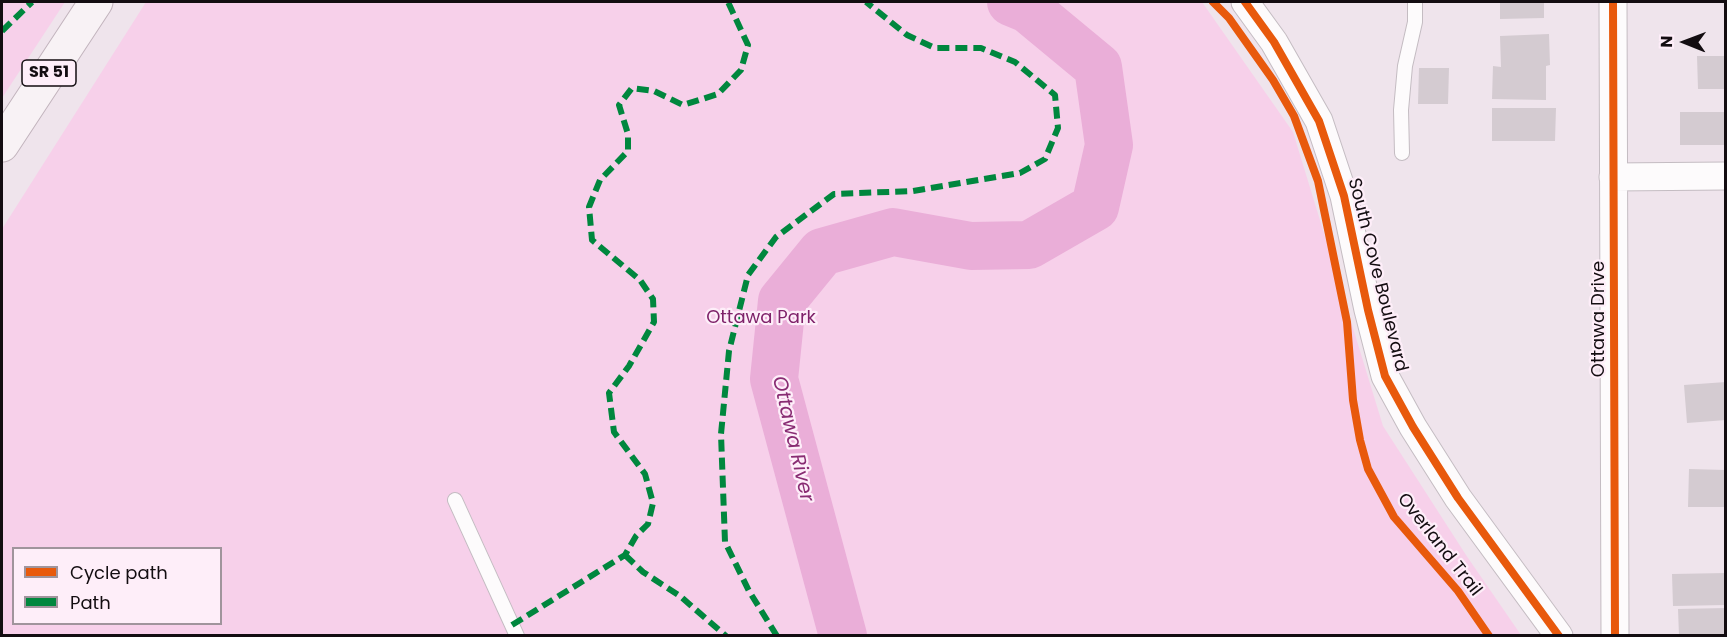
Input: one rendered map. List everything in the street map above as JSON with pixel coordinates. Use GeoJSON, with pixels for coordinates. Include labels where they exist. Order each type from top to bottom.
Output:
{"type":"FeatureCollection","features":[{"type":"Feature","properties":{"kind":"main road","name":"SR 51"},"geometry":{"type":"LineString","coordinates":[[2,145],[96,2]]}},
{"type":"Feature","properties":{"kind":"street","name":"South Cove Boulevard"},"geometry":{"type":"LineString","coordinates":[[1245,2],[1274,42],[1319,121],[1344,196],[1368,310],[1385,376],[1413,427],[1458,498],[1559,636]]}},
{"type":"Feature","properties":{"kind":"street","name":"Ottawa Drive"},"geometry":{"type":"LineString","coordinates":[[1613,2],[1615,636]]}},
{"type":"Feature","properties":{"kind":"street"},"geometry":{"type":"LineString","coordinates":[[1613,177],[1725,176]]}},
{"type":"Feature","properties":{"kind":"lane"},"geometry":{"type":"LineString","coordinates":[[1402,153],[1401,110],[1405,66],[1415,22],[1415,2]]}},
{"type":"Feature","properties":{"kind":"lane"},"geometry":{"type":"LineString","coordinates":[[455,500],[517,636]]}},
{"type":"Feature","properties":{"kind":"green space"},"geometry":{"type":"Polygon","coordinates":[[[2,2],[65,2],[2,98],[2,2]]]}},
{"type":"Feature","properties":{"kind":"green space","name":"Ottawa Park"},"geometry":{"type":"Polygon","coordinates":[[[146,2],[1202,2],[1293,132],[1383,426],[1466,555],[1521,635],[2,636],[2,229],[146,2]]]}},
{"type":"Feature","properties":{"kind":"building"},"geometry":{"type":"Polygon","coordinates":[[[1500,2],[1544,2],[1544,18],[1500,19],[1500,2]]]}},
{"type":"Feature","properties":{"kind":"building"},"geometry":{"type":"Polygon","coordinates":[[[1549,34],[1550,65],[1546,66],[1546,100],[1492,99],[1493,66],[1501,67],[1500,36],[1549,34]]]}},
{"type":"Feature","properties":{"kind":"building"},"geometry":{"type":"Polygon","coordinates":[[[1697,56],[1726,56],[1726,89],[1698,89],[1697,56]]]}},
{"type":"Feature","properties":{"kind":"building"},"geometry":{"type":"Polygon","coordinates":[[[1419,68],[1449,68],[1448,104],[1418,104],[1419,68]]]}},
{"type":"Feature","properties":{"kind":"building"},"geometry":{"type":"Polygon","coordinates":[[[1492,108],[1556,108],[1555,141],[1492,141],[1492,108]]]}},
{"type":"Feature","properties":{"kind":"building"},"geometry":{"type":"Polygon","coordinates":[[[1680,112],[1726,112],[1726,145],[1680,145],[1680,112]]]}},
{"type":"Feature","properties":{"kind":"building"},"geometry":{"type":"Polygon","coordinates":[[[1726,382],[1726,420],[1687,423],[1684,385],[1726,382]]]}},
{"type":"Feature","properties":{"kind":"building"},"geometry":{"type":"Polygon","coordinates":[[[1689,469],[1726,470],[1726,507],[1688,507],[1689,469]]]}},
{"type":"Feature","properties":{"kind":"building"},"geometry":{"type":"Polygon","coordinates":[[[1726,573],[1726,605],[1673,606],[1672,574],[1726,573]]]}},
{"type":"Feature","properties":{"kind":"building"},"geometry":{"type":"Polygon","coordinates":[[[1726,608],[1726,636],[1679,636],[1678,609],[1726,608]]]}},
{"type":"Feature","properties":{"kind":"waterway","name":"Ottawa River"},"geometry":{"type":"LineString","coordinates":[[843,636],[774,379],[782,301],[822,252],[893,232],[971,246],[1029,245],[1095,207],[1109,145],[1098,67],[1028,9],[1011,2]]}},
{"type":"Feature","properties":{"kind":"marked path"},"geometry":{"type":"LineString","coordinates":[[2,31],[32,2]]}},
{"type":"Feature","properties":{"kind":"marked path"},"geometry":{"type":"LineString","coordinates":[[512,625],[625,555],[636,536],[648,524],[653,503],[645,474],[614,432],[609,393],[629,366],[654,322],[653,299],[640,280],[592,240],[589,207],[600,180],[628,151],[628,134],[619,105],[632,88],[654,91],[683,105],[718,94],[741,70],[748,45],[728,2]]}},
{"type":"Feature","properties":{"kind":"marked path"},"geometry":{"type":"LineString","coordinates":[[777,636],[749,591],[725,542],[721,434],[729,351],[748,275],[776,237],[834,194],[913,191],[1020,173],[1045,159],[1058,128],[1055,95],[1015,62],[981,48],[935,48],[907,35],[866,2]]}},
{"type":"Feature","properties":{"kind":"marked path"},"geometry":{"type":"LineString","coordinates":[[625,555],[643,572],[680,596],[726,636]]}},
{"type":"Feature","properties":{"kind":"cycle path","name":"Overland Trail"},"geometry":{"type":"LineString","coordinates":[[1213,2],[1229,18],[1273,80],[1294,116],[1318,181],[1347,322],[1353,400],[1368,469],[1394,517],[1458,591],[1489,636]]}},
{"type":"Feature","properties":{"kind":"cycle path"},"geometry":{"type":"LineString","coordinates":[[1245,2],[1274,42],[1319,121],[1344,196],[1368,310],[1385,376],[1413,427],[1458,498],[1559,636]]}},
{"type":"Feature","properties":{"kind":"cycle path"},"geometry":{"type":"LineString","coordinates":[[1613,2],[1615,636]]}}]}
